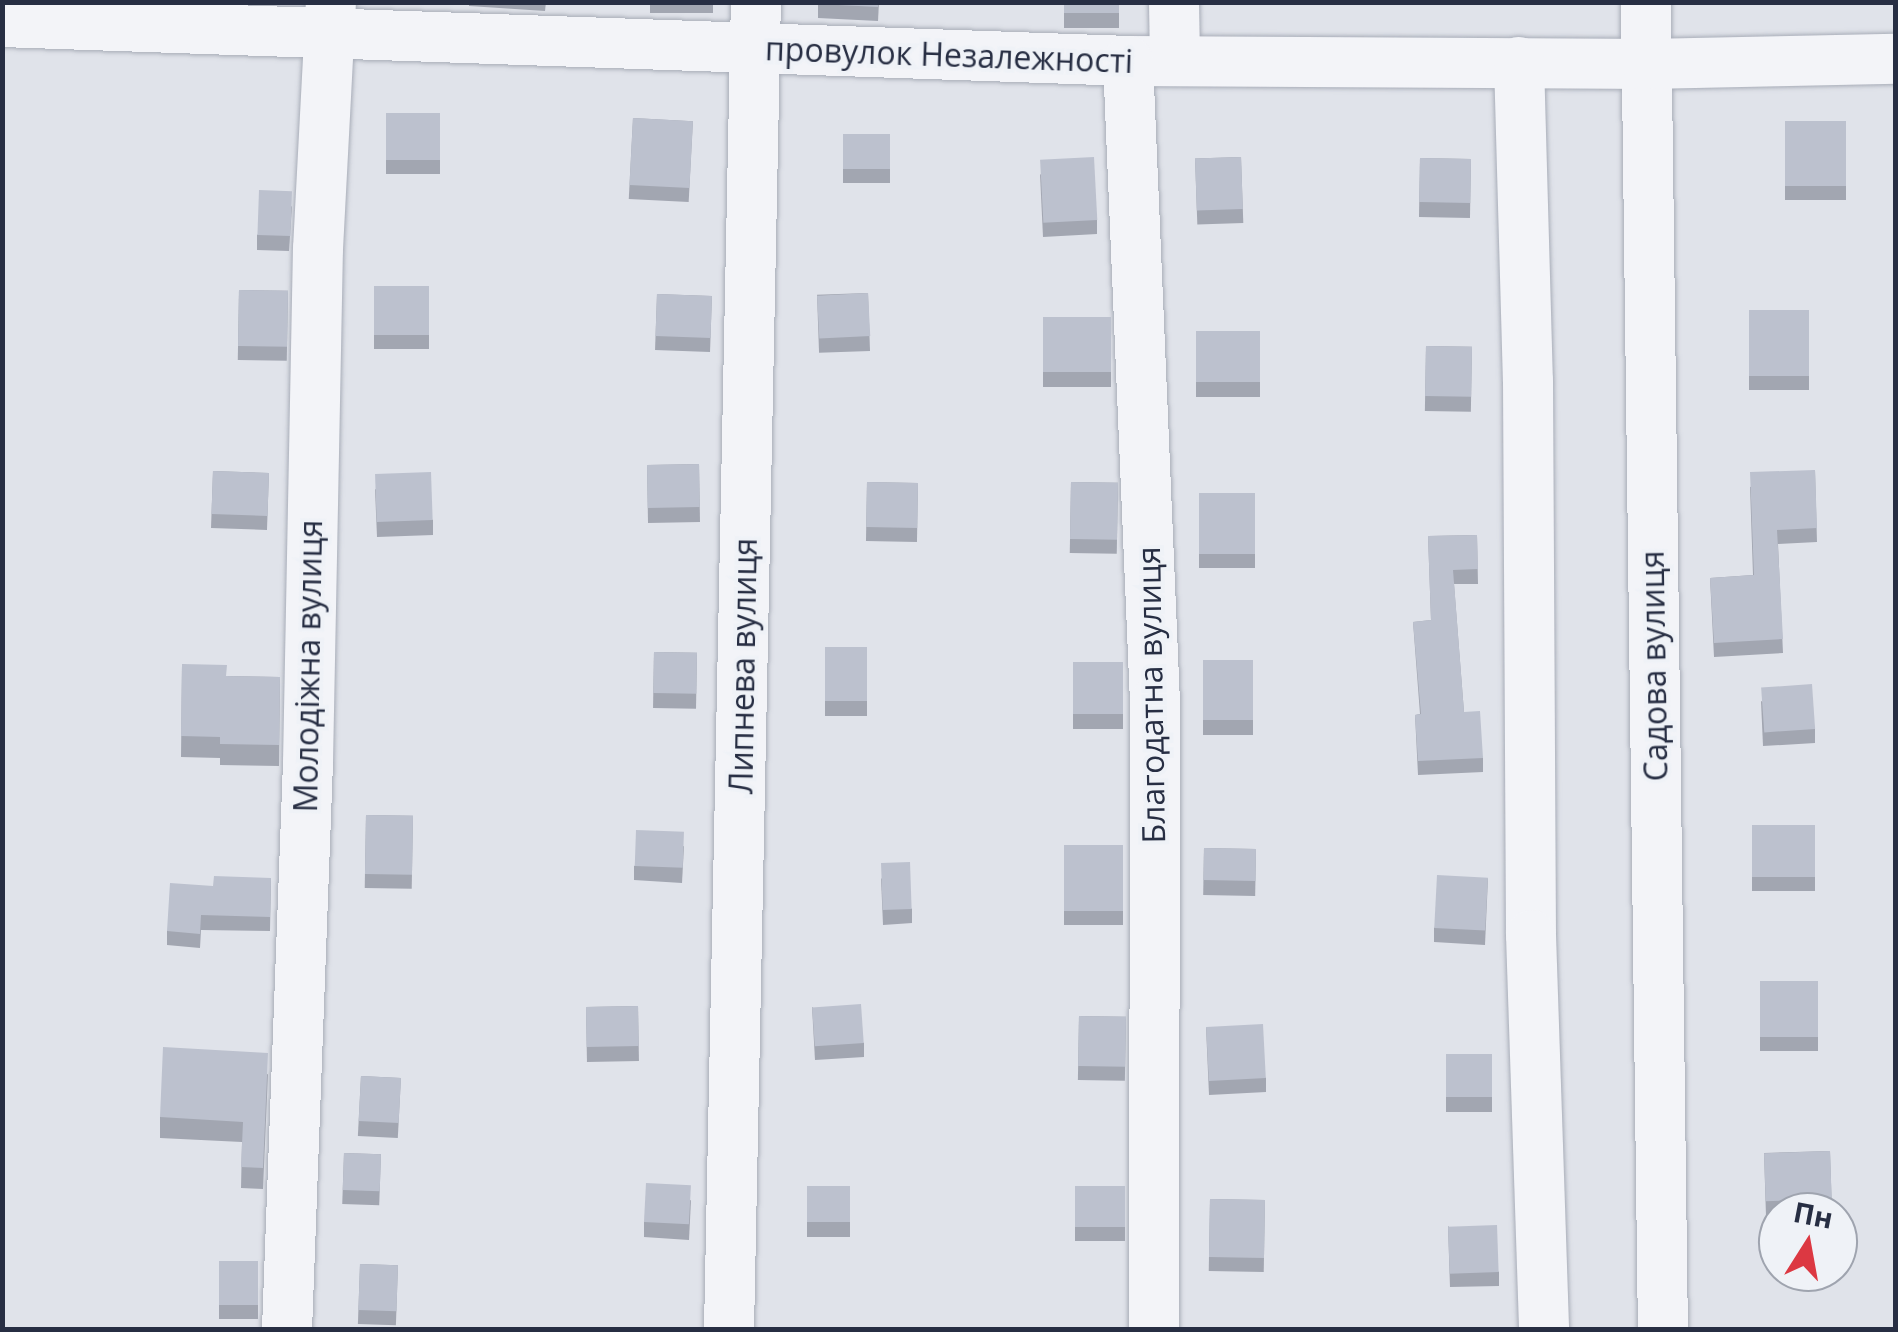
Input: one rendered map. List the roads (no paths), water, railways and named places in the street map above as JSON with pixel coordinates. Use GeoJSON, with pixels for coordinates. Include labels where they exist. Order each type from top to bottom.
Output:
{"type":"FeatureCollection","features":[{"type":"Feature","properties":{"kind":"street","name":"Благодатна вулиця"},"geometry":{"type":"LineString","coordinates":[[1154,1330],[1152,60],[1174,2]]}},
{"type":"Feature","properties":{"kind":"street","name":"Садова вулиця"},"geometry":{"type":"LineString","coordinates":[[1646,2],[1663,1330]]}},
{"type":"Feature","properties":{"kind":"street","name":"провулок Незалежності"},"geometry":{"type":"LineString","coordinates":[[2,22],[329,20],[756,26],[1152,60],[1647,64],[1896,59]]}},
{"type":"Feature","properties":{"kind":"street","name":"Молодіжна вулиця"},"geometry":{"type":"LineString","coordinates":[[288,1330],[329,20]]}},
{"type":"Feature","properties":{"kind":"street","name":"Липнева вулиця"},"geometry":{"type":"LineString","coordinates":[[729,1330],[756,26]]}},
{"type":"Feature","properties":{"kind":"street"},"geometry":{"type":"LineString","coordinates":[[1519,62],[1528,381],[1531,935],[1544,1330]]}}]}
